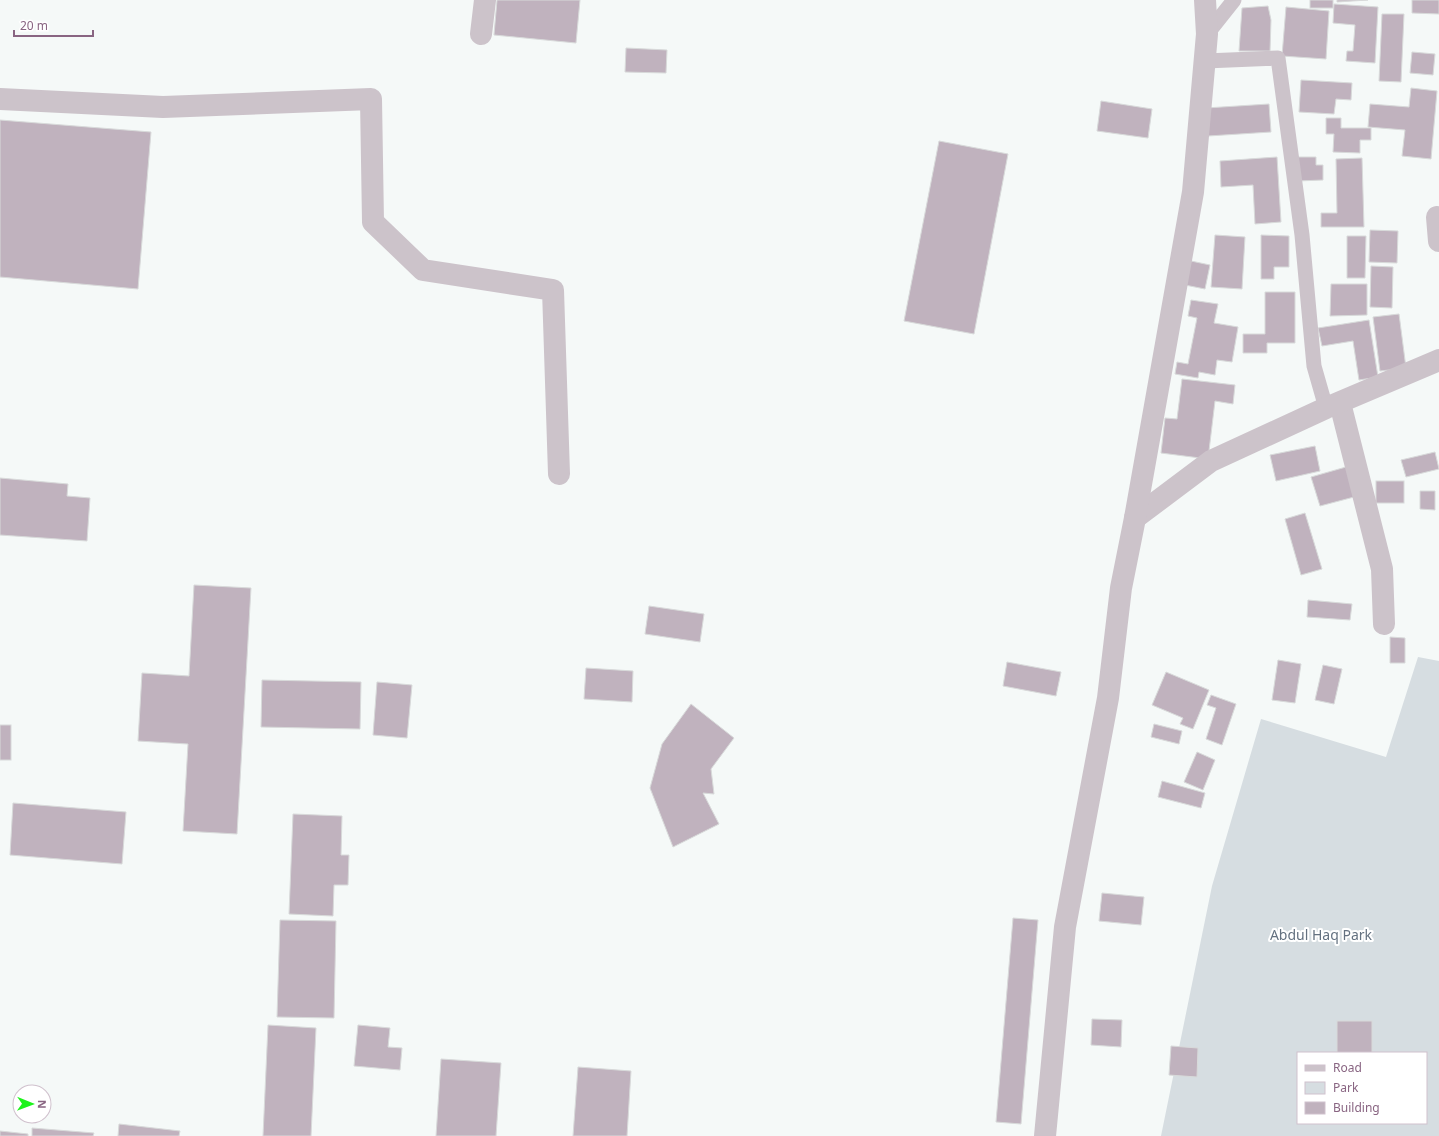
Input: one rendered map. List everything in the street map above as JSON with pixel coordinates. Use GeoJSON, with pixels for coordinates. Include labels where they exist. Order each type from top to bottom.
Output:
{"type":"FeatureCollection","features":[{"type":"Feature","properties":{"kind":"street"},"geometry":{"type":"LineString","coordinates":[[481,34],[485,0]]}},
{"type":"Feature","properties":{"kind":"street"},"geometry":{"type":"LineString","coordinates":[[1045,1136],[1065,927],[1108,698],[1121,588],[1135,518],[1193,192],[1207,34],[1205,0]]}},
{"type":"Feature","properties":{"kind":"street"},"geometry":{"type":"LineString","coordinates":[[0,99],[162,107],[371,99],[373,222],[422,270],[552,290],[559,474]]}},
{"type":"Feature","properties":{"kind":"street"},"geometry":{"type":"LineString","coordinates":[[1437,218],[1439,241]]}},
{"type":"Feature","properties":{"kind":"street"},"geometry":{"type":"LineString","coordinates":[[1135,518],[1211,461],[1439,360]]}},
{"type":"Feature","properties":{"kind":"street"},"geometry":{"type":"LineString","coordinates":[[1333,406],[1382,569],[1384,624]]}},
{"type":"Feature","properties":{"kind":"lane"},"geometry":{"type":"LineString","coordinates":[[1207,34],[1234,0]]}},
{"type":"Feature","properties":{"kind":"lane"},"geometry":{"type":"LineString","coordinates":[[1205,61],[1278,58],[1302,235],[1314,366],[1333,406]]}},
{"type":"Feature","properties":{"kind":"green space","name":"Abdul Haq Park"},"geometry":{"type":"Polygon","coordinates":[[[1418,657],[1439,661],[1439,1136],[1161,1136],[1212,886],[1261,719],[1386,757],[1418,657]]]}},
{"type":"Feature","properties":{"kind":"building"},"geometry":{"type":"Polygon","coordinates":[[[497,0],[580,0],[576,43],[494,35],[497,0]]]}},
{"type":"Feature","properties":{"kind":"building"},"geometry":{"type":"Polygon","coordinates":[[[1310,0],[1333,0],[1333,8],[1310,8],[1310,0]]]}},
{"type":"Feature","properties":{"kind":"building"},"geometry":{"type":"Polygon","coordinates":[[[1337,0],[1368,0],[1337,2],[1337,0]]]}},
{"type":"Feature","properties":{"kind":"building"},"geometry":{"type":"Polygon","coordinates":[[[1412,0],[1439,0],[1439,14],[1412,13],[1412,0]]]}},
{"type":"Feature","properties":{"kind":"building"},"geometry":{"type":"Polygon","coordinates":[[[1334,4],[1378,7],[1375,63],[1346,61],[1347,51],[1353,51],[1355,25],[1333,23],[1334,4]]]}},
{"type":"Feature","properties":{"kind":"building"},"geometry":{"type":"Polygon","coordinates":[[[1268,6],[1271,20],[1270,51],[1239,51],[1242,8],[1268,6]]]}},
{"type":"Feature","properties":{"kind":"building"},"geometry":{"type":"Polygon","coordinates":[[[1286,7],[1329,11],[1326,59],[1282,56],[1286,7]]]}},
{"type":"Feature","properties":{"kind":"building"},"geometry":{"type":"Polygon","coordinates":[[[1382,14],[1404,14],[1401,82],[1379,81],[1382,14]]]}},
{"type":"Feature","properties":{"kind":"building"},"geometry":{"type":"Polygon","coordinates":[[[626,48],[667,50],[666,73],[625,72],[626,48]]]}},
{"type":"Feature","properties":{"kind":"building"},"geometry":{"type":"Polygon","coordinates":[[[1412,52],[1435,54],[1433,75],[1410,73],[1412,52]]]}},
{"type":"Feature","properties":{"kind":"building"},"geometry":{"type":"Polygon","coordinates":[[[1301,80],[1352,83],[1351,100],[1336,99],[1334,114],[1299,112],[1301,80]]]}},
{"type":"Feature","properties":{"kind":"building"},"geometry":{"type":"Polygon","coordinates":[[[1411,88],[1437,91],[1431,159],[1402,156],[1405,130],[1368,127],[1370,104],[1409,107],[1411,88]]]}},
{"type":"Feature","properties":{"kind":"building"},"geometry":{"type":"Polygon","coordinates":[[[1101,101],[1152,109],[1148,138],[1097,131],[1101,101]]]}},
{"type":"Feature","properties":{"kind":"building"},"geometry":{"type":"Polygon","coordinates":[[[1269,104],[1271,132],[1208,136],[1206,108],[1269,104]]]}},
{"type":"Feature","properties":{"kind":"building"},"geometry":{"type":"Polygon","coordinates":[[[1326,118],[1341,118],[1341,128],[1371,128],[1371,140],[1360,140],[1360,153],[1333,152],[1334,134],[1326,134],[1326,118]]]}},
{"type":"Feature","properties":{"kind":"building"},"geometry":{"type":"Polygon","coordinates":[[[0,120],[151,132],[138,289],[0,277],[0,120]]]}},
{"type":"Feature","properties":{"kind":"building"},"geometry":{"type":"Polygon","coordinates":[[[939,141],[1008,154],[974,334],[904,321],[939,141]]]}},
{"type":"Feature","properties":{"kind":"building"},"geometry":{"type":"Polygon","coordinates":[[[1277,157],[1281,222],[1255,224],[1253,185],[1221,187],[1220,161],[1277,157]]]}},
{"type":"Feature","properties":{"kind":"building"},"geometry":{"type":"Polygon","coordinates":[[[1296,157],[1316,157],[1316,165],[1323,165],[1323,180],[1297,181],[1296,157]]]}},
{"type":"Feature","properties":{"kind":"building"},"geometry":{"type":"Polygon","coordinates":[[[1362,158],[1364,227],[1321,227],[1321,213],[1337,213],[1336,159],[1362,158]]]}},
{"type":"Feature","properties":{"kind":"building"},"geometry":{"type":"Polygon","coordinates":[[[1370,230],[1398,231],[1397,263],[1369,262],[1370,230]]]}},
{"type":"Feature","properties":{"kind":"building"},"geometry":{"type":"Polygon","coordinates":[[[1215,235],[1245,237],[1242,289],[1211,287],[1215,235]]]}},
{"type":"Feature","properties":{"kind":"building"},"geometry":{"type":"Polygon","coordinates":[[[1261,235],[1289,236],[1289,267],[1274,267],[1274,279],[1261,279],[1261,235]]]}},
{"type":"Feature","properties":{"kind":"building"},"geometry":{"type":"Polygon","coordinates":[[[1347,236],[1366,236],[1365,278],[1347,278],[1347,236]]]}},
{"type":"Feature","properties":{"kind":"building"},"geometry":{"type":"Polygon","coordinates":[[[1191,261],[1210,265],[1205,289],[1185,285],[1191,261]]]}},
{"type":"Feature","properties":{"kind":"building"},"geometry":{"type":"Polygon","coordinates":[[[1371,266],[1393,267],[1392,308],[1370,307],[1371,266]]]}},
{"type":"Feature","properties":{"kind":"building"},"geometry":{"type":"Polygon","coordinates":[[[1331,284],[1367,284],[1367,315],[1330,316],[1331,284]]]}},
{"type":"Feature","properties":{"kind":"building"},"geometry":{"type":"Polygon","coordinates":[[[1265,292],[1295,292],[1295,343],[1267,343],[1267,353],[1243,353],[1243,334],[1265,334],[1265,292]]]}},
{"type":"Feature","properties":{"kind":"building"},"geometry":{"type":"Polygon","coordinates":[[[1191,300],[1218,304],[1214,323],[1238,327],[1232,362],[1217,360],[1215,375],[1199,372],[1198,378],[1175,374],[1177,362],[1188,364],[1197,318],[1188,316],[1191,300]]]}},
{"type":"Feature","properties":{"kind":"building"},"geometry":{"type":"Polygon","coordinates":[[[1399,314],[1406,368],[1380,371],[1373,317],[1399,314]]]}},
{"type":"Feature","properties":{"kind":"building"},"geometry":{"type":"Polygon","coordinates":[[[1369,320],[1378,377],[1359,380],[1353,341],[1322,346],[1318,328],[1369,320]]]}},
{"type":"Feature","properties":{"kind":"building"},"geometry":{"type":"Polygon","coordinates":[[[1182,379],[1235,385],[1233,404],[1215,401],[1208,459],[1161,453],[1165,418],[1177,419],[1182,379]]]}},
{"type":"Feature","properties":{"kind":"building"},"geometry":{"type":"Polygon","coordinates":[[[1315,446],[1320,471],[1276,481],[1270,455],[1315,446]]]}},
{"type":"Feature","properties":{"kind":"building"},"geometry":{"type":"Polygon","coordinates":[[[1435,452],[1439,469],[1406,477],[1401,460],[1435,452]]]}},
{"type":"Feature","properties":{"kind":"building"},"geometry":{"type":"Polygon","coordinates":[[[1346,467],[1354,497],[1320,506],[1311,477],[1346,467]]]}},
{"type":"Feature","properties":{"kind":"building"},"geometry":{"type":"Polygon","coordinates":[[[0,478],[68,484],[67,496],[90,498],[87,541],[0,535],[0,478]]]}},
{"type":"Feature","properties":{"kind":"building"},"geometry":{"type":"Polygon","coordinates":[[[1376,481],[1404,481],[1404,503],[1376,503],[1376,481]]]}},
{"type":"Feature","properties":{"kind":"building"},"geometry":{"type":"Polygon","coordinates":[[[1420,491],[1435,491],[1435,510],[1420,509],[1420,491]]]}},
{"type":"Feature","properties":{"kind":"building"},"geometry":{"type":"Polygon","coordinates":[[[1305,513],[1322,569],[1301,575],[1285,519],[1305,513]]]}},
{"type":"Feature","properties":{"kind":"building"},"geometry":{"type":"Polygon","coordinates":[[[194,585],[251,588],[237,834],[183,831],[188,744],[138,741],[142,673],[189,676],[194,585]]]}},
{"type":"Feature","properties":{"kind":"building"},"geometry":{"type":"Polygon","coordinates":[[[1308,600],[1352,604],[1350,620],[1307,617],[1308,600]]]}},
{"type":"Feature","properties":{"kind":"building"},"geometry":{"type":"Polygon","coordinates":[[[649,606],[704,614],[700,642],[645,634],[649,606]]]}},
{"type":"Feature","properties":{"kind":"building"},"geometry":{"type":"Polygon","coordinates":[[[1390,637],[1405,638],[1405,663],[1390,663],[1390,637]]]}},
{"type":"Feature","properties":{"kind":"building"},"geometry":{"type":"Polygon","coordinates":[[[1278,660],[1301,664],[1295,703],[1272,700],[1278,660]]]}},
{"type":"Feature","properties":{"kind":"building"},"geometry":{"type":"Polygon","coordinates":[[[1007,662],[1061,672],[1056,696],[1003,686],[1007,662]]]}},
{"type":"Feature","properties":{"kind":"building"},"geometry":{"type":"Polygon","coordinates":[[[1323,665],[1342,669],[1334,704],[1315,700],[1323,665]]]}},
{"type":"Feature","properties":{"kind":"building"},"geometry":{"type":"Polygon","coordinates":[[[586,668],[633,671],[632,702],[584,699],[586,668]]]}},
{"type":"Feature","properties":{"kind":"building"},"geometry":{"type":"Polygon","coordinates":[[[1166,672],[1209,690],[1193,729],[1180,724],[1183,718],[1152,705],[1166,672]]]}},
{"type":"Feature","properties":{"kind":"building"},"geometry":{"type":"Polygon","coordinates":[[[262,680],[361,682],[360,729],[261,727],[262,680]]]}},
{"type":"Feature","properties":{"kind":"building"},"geometry":{"type":"Polygon","coordinates":[[[377,682],[412,685],[407,738],[373,735],[377,682]]]}},
{"type":"Feature","properties":{"kind":"building"},"geometry":{"type":"Polygon","coordinates":[[[1211,695],[1236,704],[1222,745],[1206,739],[1216,708],[1207,705],[1211,695]]]}},
{"type":"Feature","properties":{"kind":"building"},"geometry":{"type":"Polygon","coordinates":[[[691,704],[734,738],[711,769],[714,794],[703,793],[719,824],[673,847],[650,788],[662,744],[691,704]]]}},
{"type":"Feature","properties":{"kind":"building"},"geometry":{"type":"Polygon","coordinates":[[[1154,724],[1182,731],[1179,744],[1151,737],[1154,724]]]}},
{"type":"Feature","properties":{"kind":"building"},"geometry":{"type":"Polygon","coordinates":[[[0,725],[11,725],[11,760],[0,760],[0,725]]]}},
{"type":"Feature","properties":{"kind":"building"},"geometry":{"type":"Polygon","coordinates":[[[1197,752],[1215,760],[1203,790],[1184,782],[1197,752]]]}},
{"type":"Feature","properties":{"kind":"building"},"geometry":{"type":"Polygon","coordinates":[[[1162,781],[1205,793],[1201,808],[1158,797],[1162,781]]]}},
{"type":"Feature","properties":{"kind":"building"},"geometry":{"type":"Polygon","coordinates":[[[13,803],[126,812],[122,864],[10,855],[13,803]]]}},
{"type":"Feature","properties":{"kind":"building"},"geometry":{"type":"Polygon","coordinates":[[[293,814],[342,816],[341,855],[349,855],[348,885],[334,885],[333,916],[289,914],[293,814]]]}},
{"type":"Feature","properties":{"kind":"building"},"geometry":{"type":"Polygon","coordinates":[[[1102,893],[1144,897],[1141,925],[1099,921],[1102,893]]]}},
{"type":"Feature","properties":{"kind":"building"},"geometry":{"type":"Polygon","coordinates":[[[1013,918],[1038,920],[1021,1124],[996,1122],[1013,918]]]}},
{"type":"Feature","properties":{"kind":"building"},"geometry":{"type":"Polygon","coordinates":[[[280,920],[336,921],[334,1018],[277,1017],[280,920]]]}},
{"type":"Feature","properties":{"kind":"building"},"geometry":{"type":"Polygon","coordinates":[[[1092,1019],[1122,1020],[1121,1047],[1091,1045],[1092,1019]]]}},
{"type":"Feature","properties":{"kind":"building"},"geometry":{"type":"Polygon","coordinates":[[[1337,1021],[1372,1021],[1372,1052],[1337,1052],[1337,1021]]]}},
{"type":"Feature","properties":{"kind":"building"},"geometry":{"type":"Polygon","coordinates":[[[268,1025],[316,1028],[311,1136],[263,1136],[268,1025]]]}},
{"type":"Feature","properties":{"kind":"building"},"geometry":{"type":"Polygon","coordinates":[[[358,1025],[390,1028],[388,1047],[402,1048],[400,1070],[354,1066],[358,1025]]]}},
{"type":"Feature","properties":{"kind":"building"},"geometry":{"type":"Polygon","coordinates":[[[1171,1046],[1198,1048],[1197,1077],[1169,1075],[1171,1046]]]}},
{"type":"Feature","properties":{"kind":"building"},"geometry":{"type":"Polygon","coordinates":[[[441,1059],[501,1063],[496,1136],[436,1136],[441,1059]]]}},
{"type":"Feature","properties":{"kind":"building"},"geometry":{"type":"Polygon","coordinates":[[[578,1067],[631,1071],[627,1136],[573,1136],[578,1067]]]}},
{"type":"Feature","properties":{"kind":"building"},"geometry":{"type":"Polygon","coordinates":[[[119,1124],[180,1131],[179,1136],[118,1136],[119,1124]]]}},
{"type":"Feature","properties":{"kind":"building"},"geometry":{"type":"Polygon","coordinates":[[[32,1128],[94,1133],[93,1136],[32,1136],[32,1128]]]}},
{"type":"Feature","properties":{"kind":"building"},"geometry":{"type":"Polygon","coordinates":[[[0,1131],[28,1134],[28,1136],[0,1136],[0,1131]]]}}]}
